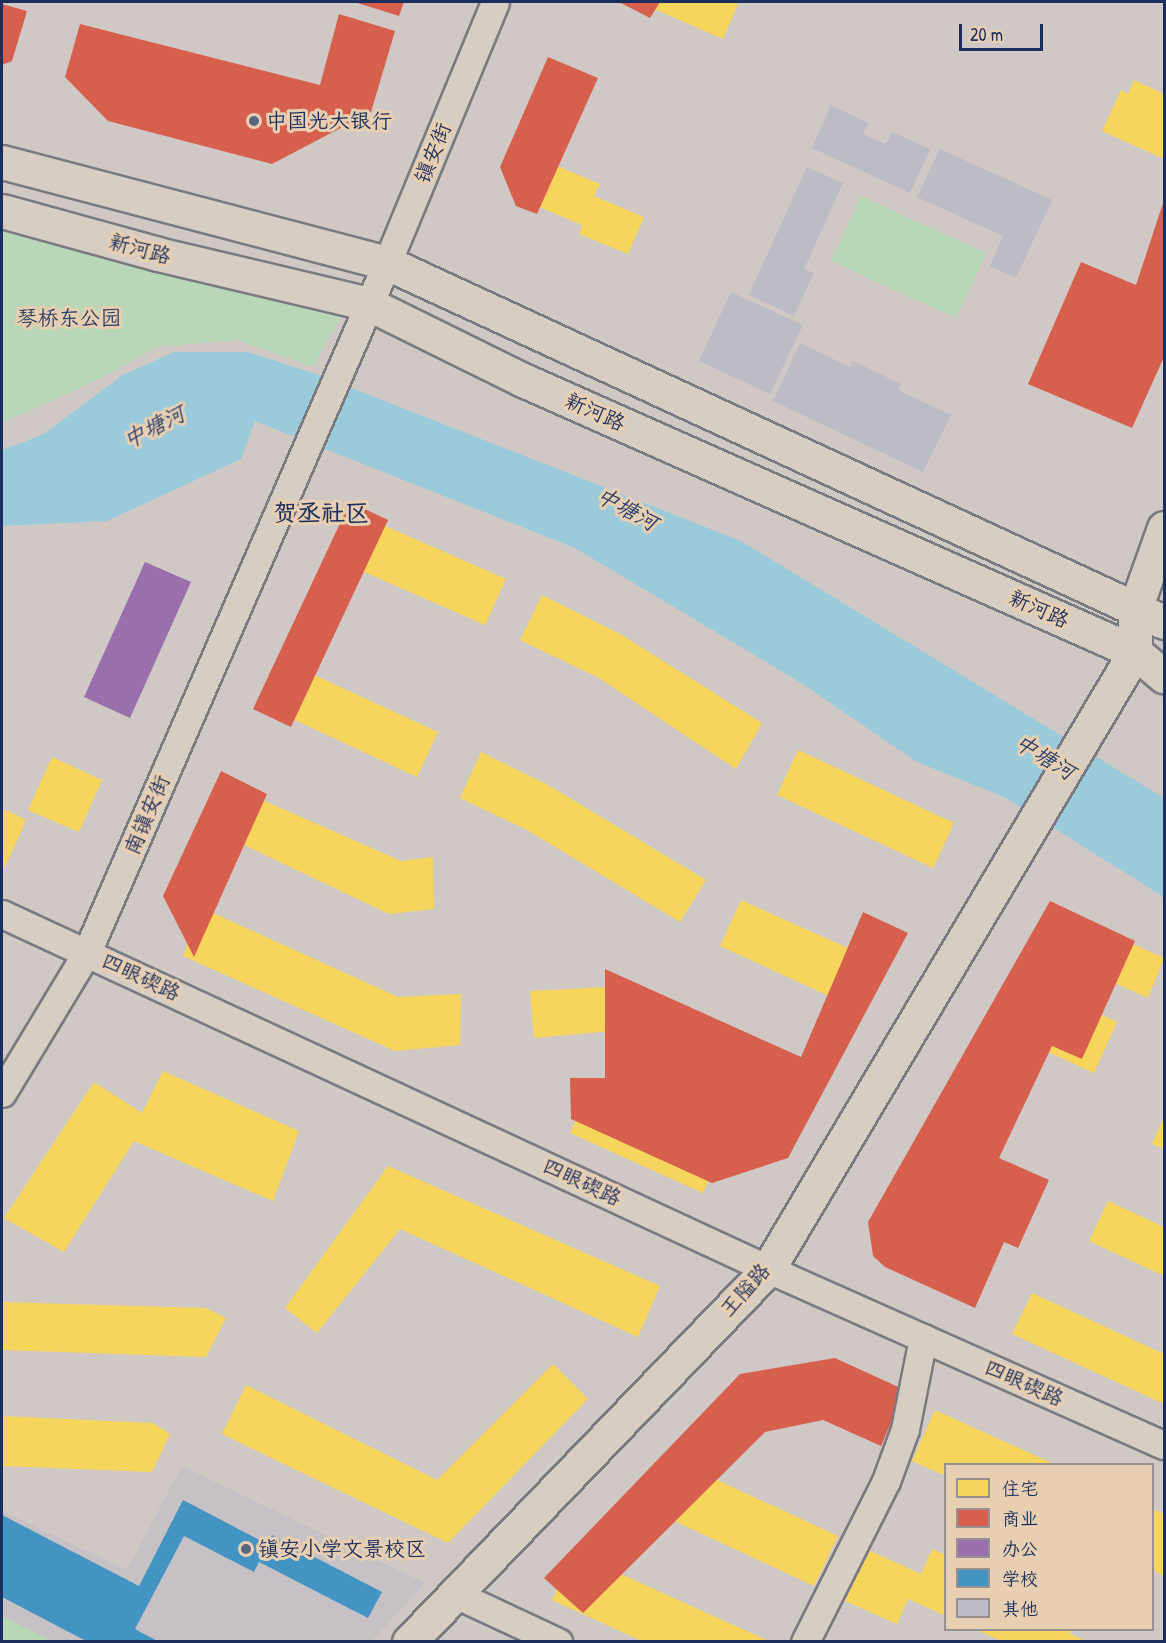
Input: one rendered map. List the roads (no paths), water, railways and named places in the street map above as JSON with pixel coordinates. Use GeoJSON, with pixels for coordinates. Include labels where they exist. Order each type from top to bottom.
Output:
{"type":"FeatureCollection","features":[{"type":"Feature","properties":{"kind":"main road","name":"新河路"},"geometry":{"type":"LineString","coordinates":[[2,162],[387,263],[1164,622]]}},
{"type":"Feature","properties":{"kind":"main road","name":"新河路"},"geometry":{"type":"LineString","coordinates":[[2,211],[158,254],[369,304],[523,380],[1135,652],[1164,676]]}},
{"type":"Feature","properties":{"kind":"main road"},"geometry":{"type":"LineString","coordinates":[[1164,528],[1135,609],[1135,652],[1164,637]]}},
{"type":"Feature","properties":{"kind":"main road","name":"王隘路"},"geometry":{"type":"LineString","coordinates":[[409,1641],[768,1269],[999,877],[1135,652]]}},
{"type":"Feature","properties":{"kind":"street","name":"镇安街"},"geometry":{"type":"LineString","coordinates":[[369,304],[495,2]]}},
{"type":"Feature","properties":{"kind":"street","name":"南镇安街"},"geometry":{"type":"LineString","coordinates":[[2,1093],[87,952],[369,304]]}},
{"type":"Feature","properties":{"kind":"street","name":"四眼碶路"},"geometry":{"type":"LineString","coordinates":[[2,914],[768,1269],[1164,1445]]}},
{"type":"Feature","properties":{"kind":"street"},"geometry":{"type":"LineString","coordinates":[[805,1641],[886,1481],[905,1429],[923,1338]]}},
{"type":"Feature","properties":{"kind":"street"},"geometry":{"type":"LineString","coordinates":[[455,1594],[558,1641]]}},
{"type":"Feature","properties":{"kind":"water","name":"中塘河"},"geometry":{"type":"Polygon","coordinates":[[[174,352],[248,352],[316,374],[741,541],[1164,798],[1164,897],[1004,797],[917,762],[798,681],[575,548],[255,421],[241,459],[107,521],[2,526],[2,450],[42,435],[123,375],[174,352]]]}},
{"type":"Feature","properties":{"kind":"place","name":"中国光大银行"},"geometry":{"type":"Point","coordinates":[254,121]}},
{"type":"Feature","properties":{"kind":"place","name":"镇安小学文景校区"},"geometry":{"type":"Point","coordinates":[246,1549]}},
{"type":"Feature","properties":{"kind":"district","name":"贺丞社区"},"geometry":{"type":"Point","coordinates":[321,513]}},
{"type":"Feature","properties":{"kind":"park label","name":"琴桥东公园"},"geometry":{"type":"Point","coordinates":[69,318]}}]}
